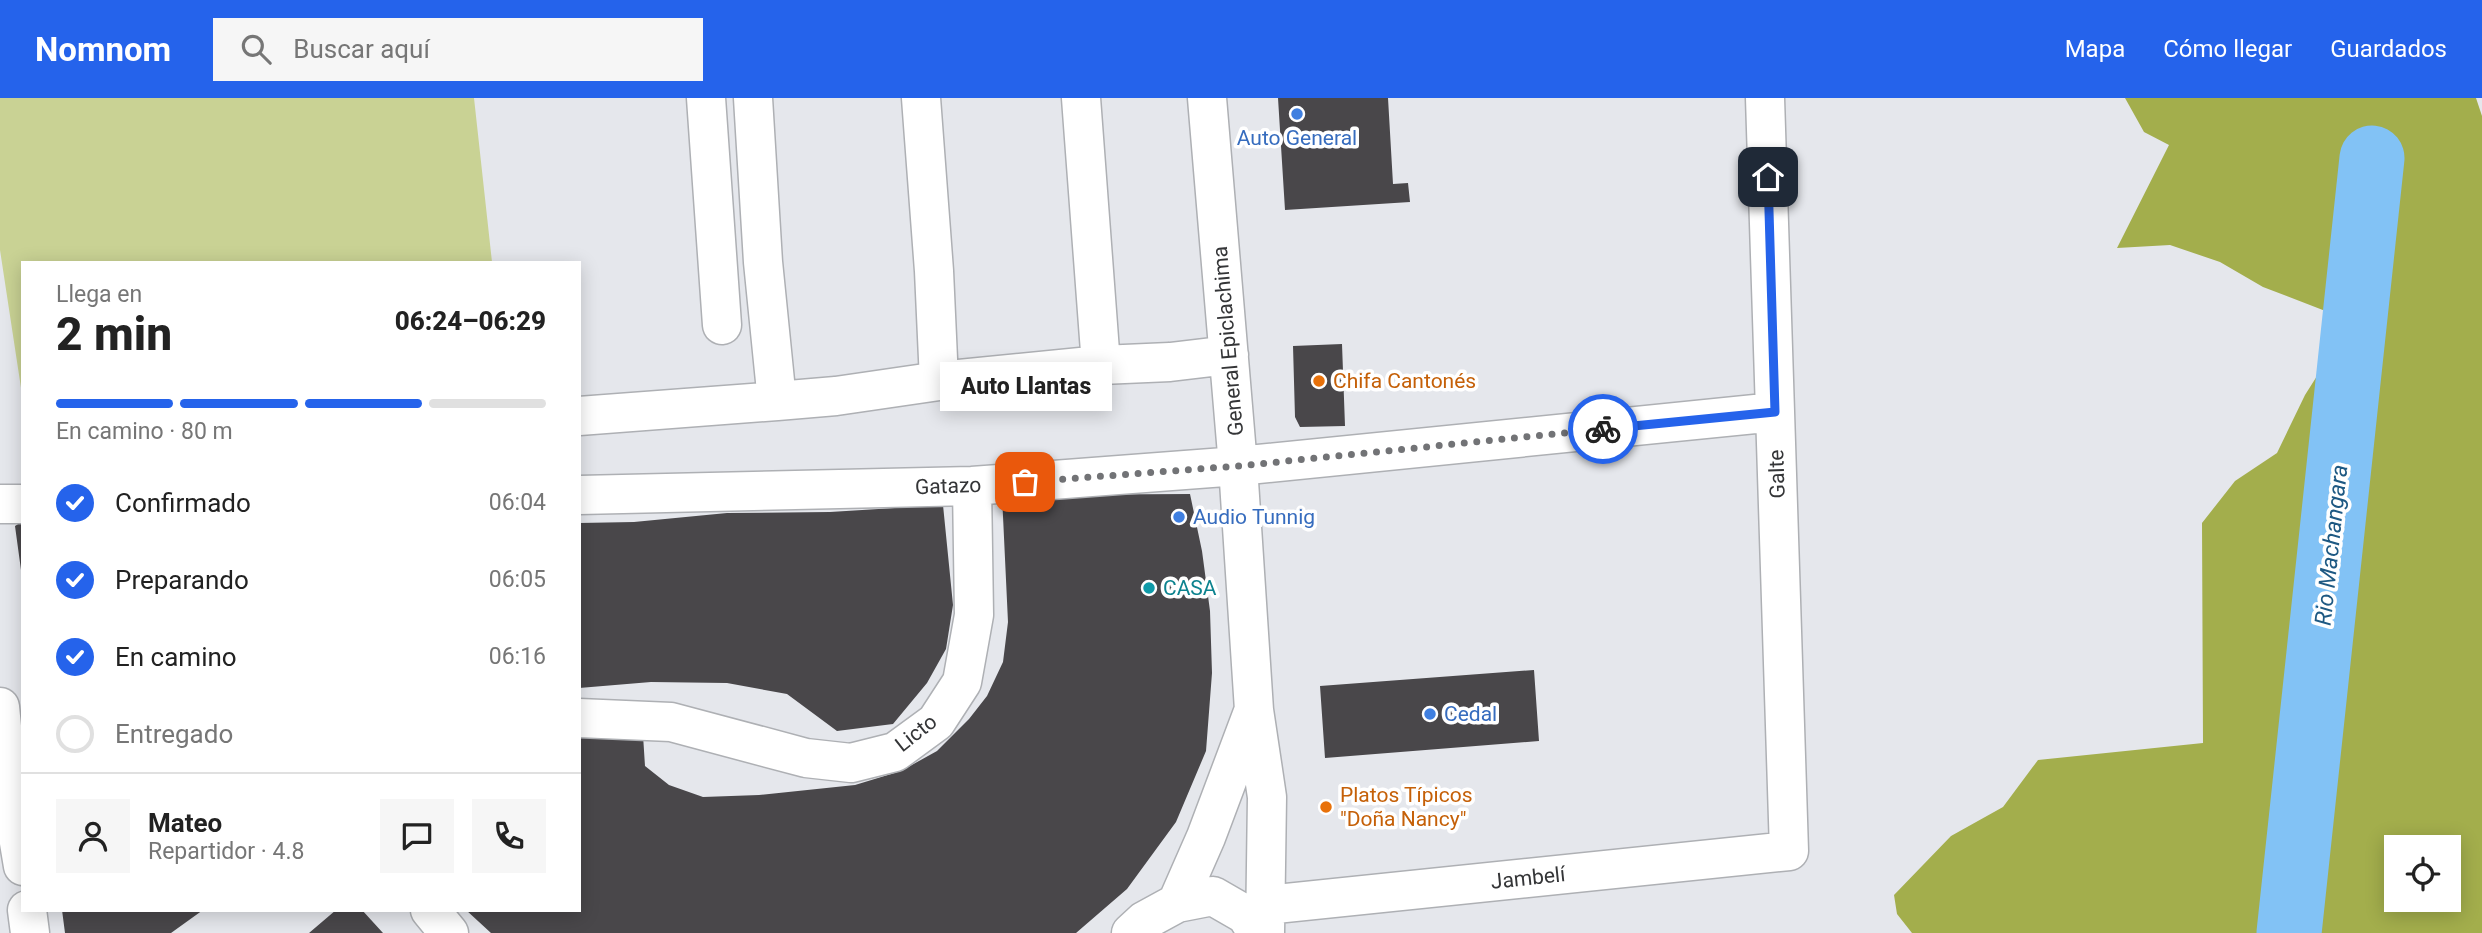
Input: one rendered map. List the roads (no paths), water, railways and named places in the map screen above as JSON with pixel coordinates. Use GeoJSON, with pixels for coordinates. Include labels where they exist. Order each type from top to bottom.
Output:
{"type":"FeatureCollection","features":[{"type":"Feature","properties":{"kind":"street"},"geometry":{"type":"LineString","coordinates":[[706,98],[722,325]]}},
{"type":"Feature","properties":{"kind":"street"},"geometry":{"type":"LineString","coordinates":[[753,98],[763,262],[777,401]]}},
{"type":"Feature","properties":{"kind":"street"},"geometry":{"type":"LineString","coordinates":[[921,98],[939,382]]}},
{"type":"Feature","properties":{"kind":"street"},"geometry":{"type":"LineString","coordinates":[[1081,98],[1101,365]]}},
{"type":"Feature","properties":{"kind":"street","name":"General Epiclachima"},"geometry":{"type":"LineString","coordinates":[[1207,98],[1238,466],[1254,710],[1267,797],[1263,924]]}},
{"type":"Feature","properties":{"kind":"street","name":"Galte"},"geometry":{"type":"LineString","coordinates":[[1765,98],[1789,851]]}},
{"type":"Feature","properties":{"kind":"street"},"geometry":{"type":"LineString","coordinates":[[581,416],[836,396],[1101,365],[1170,362],[1229,355]]}},
{"type":"Feature","properties":{"kind":"street","name":"Gatazo"},"geometry":{"type":"LineString","coordinates":[[581,495],[972,486],[1238,466],[1775,412]]}},
{"type":"Feature","properties":{"kind":"street","name":"Licto"},"geometry":{"type":"LineString","coordinates":[[581,718],[671,723],[806,758],[839,762],[851,763],[895,752],[936,722],[962,682],[974,615],[972,486]]}},
{"type":"Feature","properties":{"kind":"street"},"geometry":{"type":"LineString","coordinates":[[0,504],[21,504]]}},
{"type":"Feature","properties":{"kind":"street"},"geometry":{"type":"LineString","coordinates":[[0,707],[3,768],[15,863]]}},
{"type":"Feature","properties":{"kind":"street","name":"General Epiclachima"},"geometry":{"type":"LineString","coordinates":[[1177,903],[1206,837],[1254,710]]}},
{"type":"Feature","properties":{"kind":"street","name":"Jambelí"},"geometry":{"type":"LineString","coordinates":[[1263,924],[1789,851]]}},
{"type":"Feature","properties":{"kind":"street"},"geometry":{"type":"LineString","coordinates":[[1132,933],[1144,921],[1177,903],[1213,896],[1263,924]]}},
{"type":"Feature","properties":{"kind":"street"},"geometry":{"type":"LineString","coordinates":[[27,912],[30,933]]}},
{"type":"Feature","properties":{"kind":"street"},"geometry":{"type":"LineString","coordinates":[[431,912],[449,933]]}},
{"type":"Feature","properties":{"kind":"waterway","name":"Rio Machangara"},"geometry":{"type":"LineString","coordinates":[[2289,933],[2372,158]]}},
{"type":"Feature","properties":{"kind":"place","name":"Auto General"},"geometry":{"type":"Point","coordinates":[1297,114]}},
{"type":"Feature","properties":{"kind":"place","name":"Chifa Cantonés"},"geometry":{"type":"Point","coordinates":[1319,381]}},
{"type":"Feature","properties":{"kind":"place","name":"Auto Llantas"},"geometry":{"type":"Point","coordinates":[1025,482]}},
{"type":"Feature","properties":{"kind":"place","name":"Audio Tunnig"},"geometry":{"type":"Point","coordinates":[1179,517]}},
{"type":"Feature","properties":{"kind":"place","name":"CASA"},"geometry":{"type":"Point","coordinates":[1149,588]}},
{"type":"Feature","properties":{"kind":"place","name":"Cedal"},"geometry":{"type":"Point","coordinates":[1430,714]}},
{"type":"Feature","properties":{"kind":"place","name":"Platos Típicos \"Doña Nancy\""},"geometry":{"type":"Point","coordinates":[1326,807]}}]}
